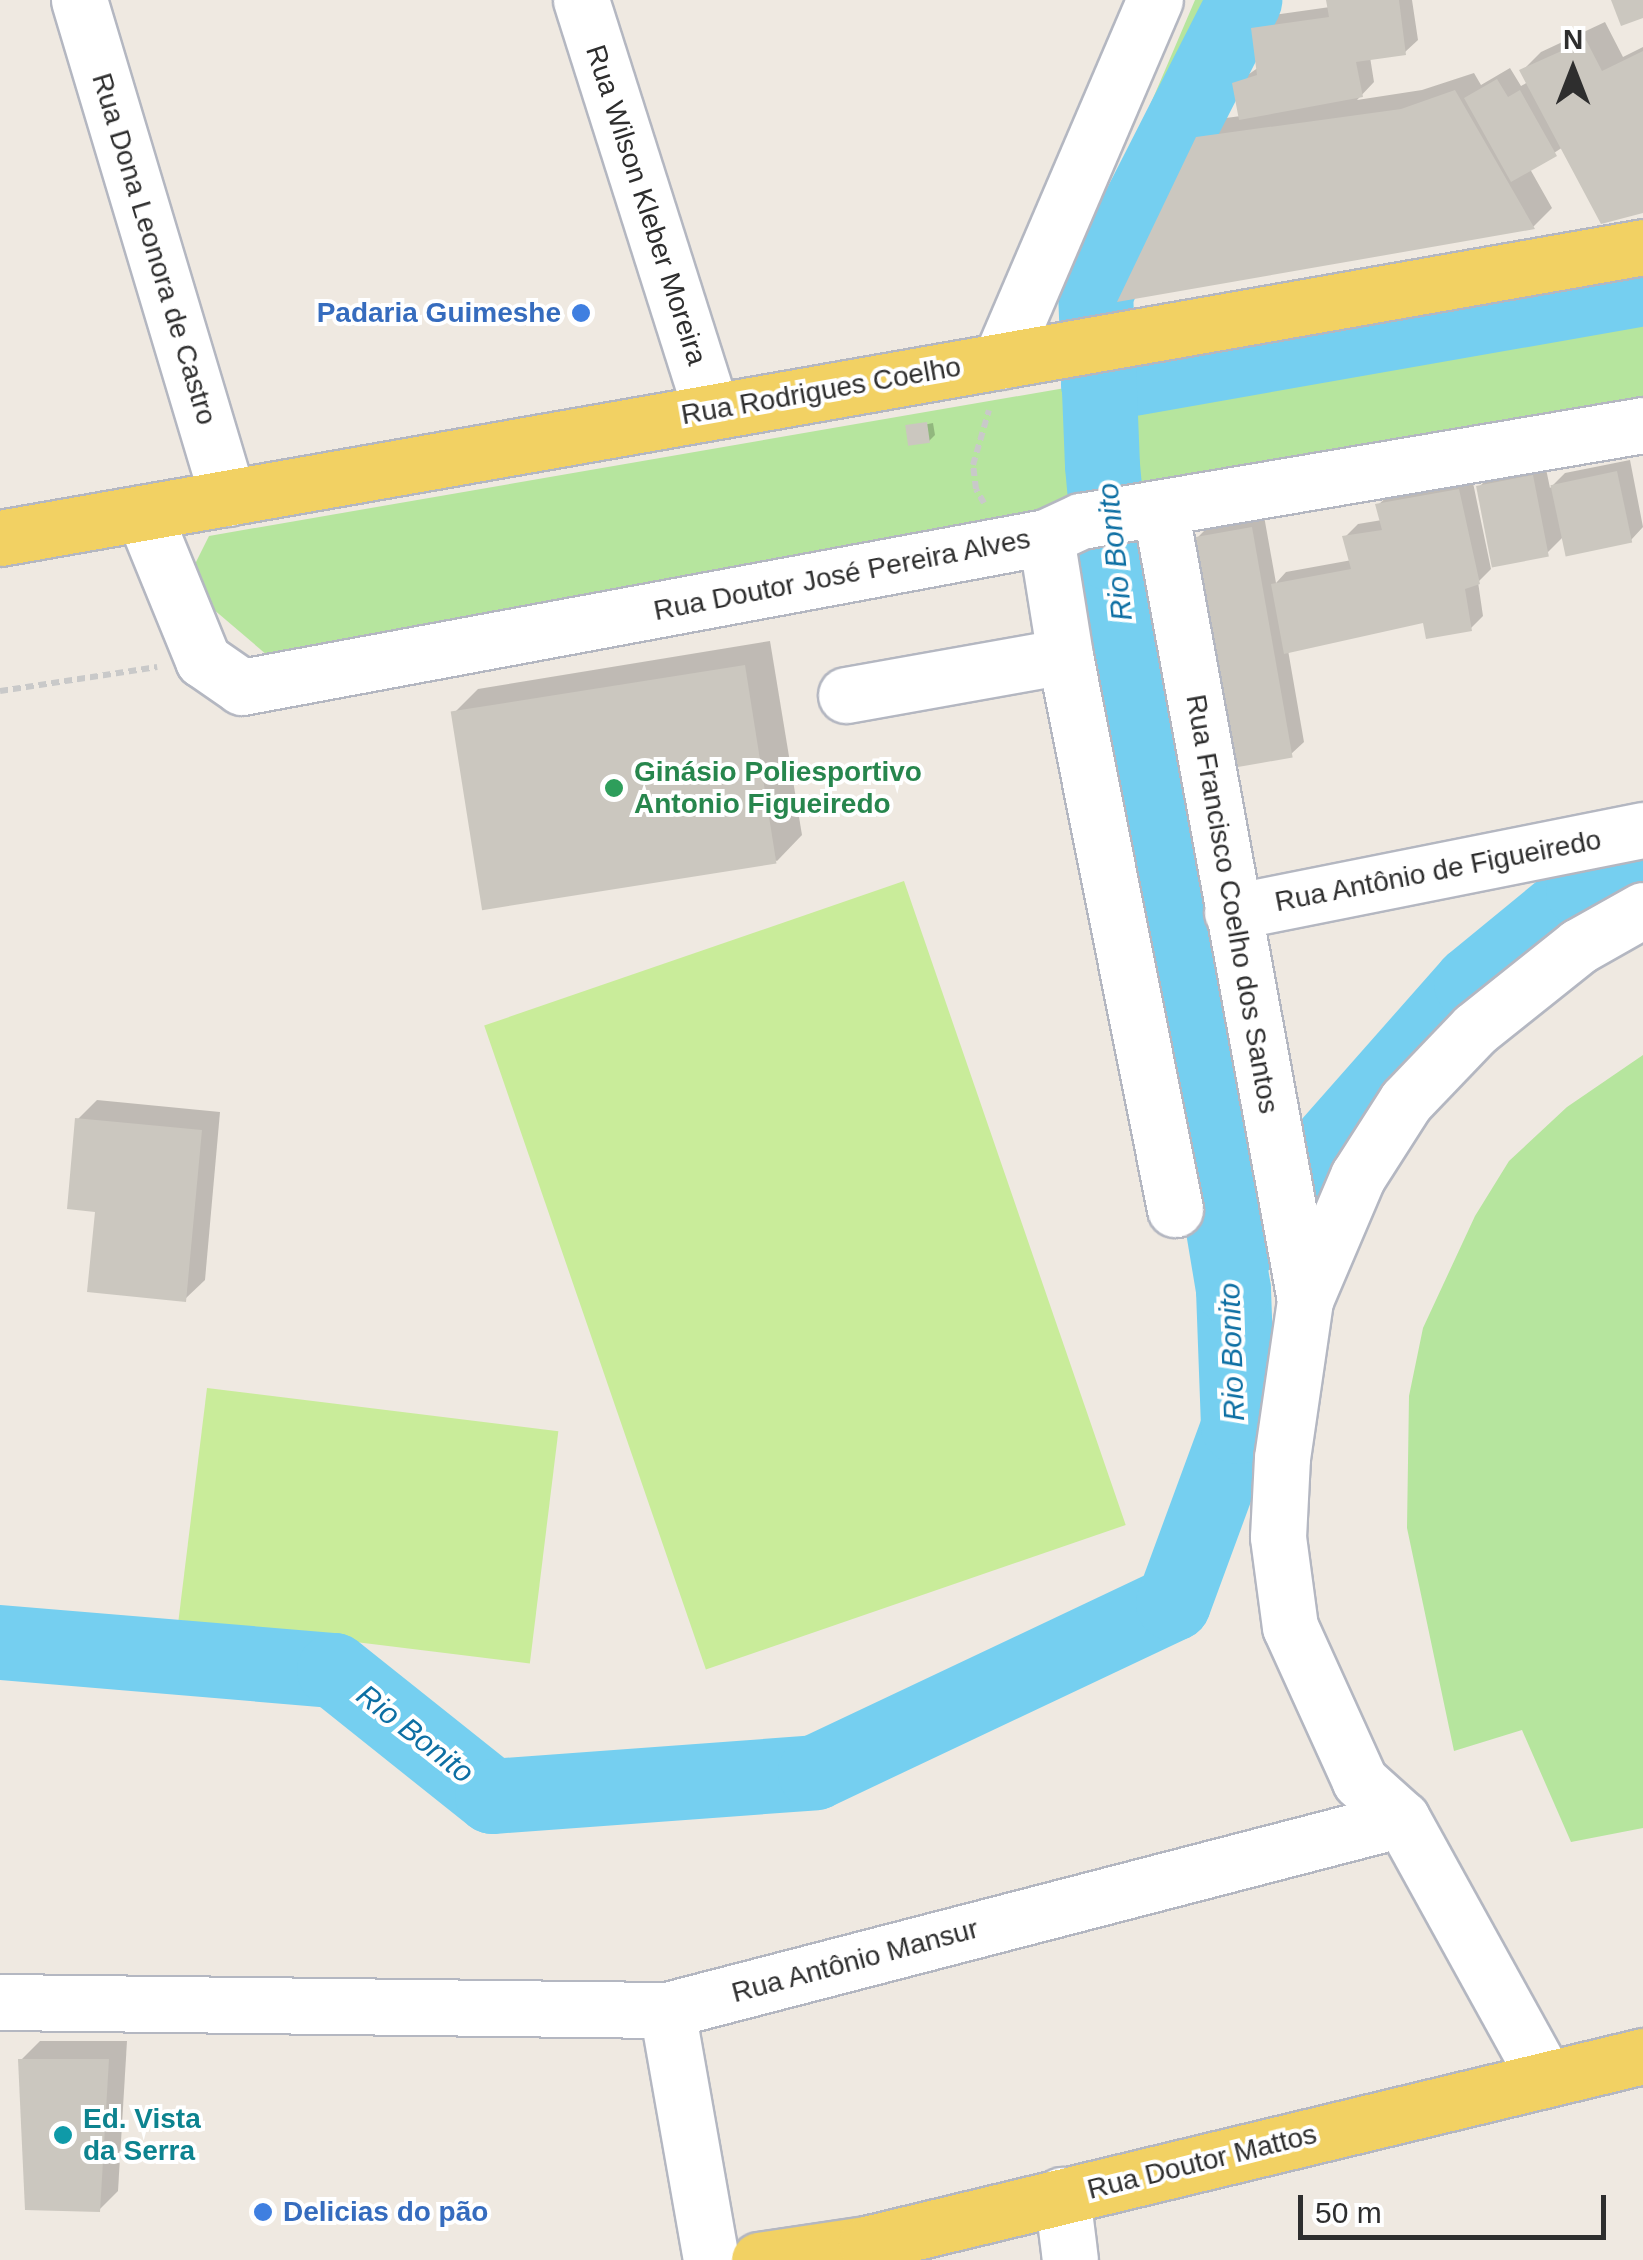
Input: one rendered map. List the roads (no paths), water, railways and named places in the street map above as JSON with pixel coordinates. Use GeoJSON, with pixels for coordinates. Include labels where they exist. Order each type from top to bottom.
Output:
{"type":"FeatureCollection","features":[{"type":"Feature","properties":{"kind":"main road","name":"Rua Rodrigues Coelho"},"geometry":{"type":"LineString","coordinates":[[0,538],[711,409],[1000,362],[1643,247]]}},
{"type":"Feature","properties":{"kind":"main road","name":"Rua Doutor Mattos"},"geometry":{"type":"LineString","coordinates":[[759,2260],[866,2244],[1643,2056]]}},
{"type":"Feature","properties":{"kind":"street","name":"Rua Dona Leonora de Castro"},"geometry":{"type":"LineString","coordinates":[[79,0],[228,498]]}},
{"type":"Feature","properties":{"kind":"street","name":"Rua Wilson Kleber Moreira"},"geometry":{"type":"LineString","coordinates":[[581,0],[711,409]]}},
{"type":"Feature","properties":{"kind":"street"},"geometry":{"type":"LineString","coordinates":[[1000,362],[1156,0]]}},
{"type":"Feature","properties":{"kind":"street","name":"Rua Doutor José Pereira Alves"},"geometry":{"type":"LineString","coordinates":[[144,513],[203,660],[242,687],[1105,520],[1643,425]]}},
{"type":"Feature","properties":{"kind":"street"},"geometry":{"type":"LineString","coordinates":[[1105,520],[1065,656],[1175,1209]]}},
{"type":"Feature","properties":{"kind":"street","name":"Rua Francisco Coelho dos Santos"},"geometry":{"type":"LineString","coordinates":[[1105,520],[1232,912],[1304,1300]]}},
{"type":"Feature","properties":{"kind":"street"},"geometry":{"type":"LineString","coordinates":[[846,694],[1065,656]]}},
{"type":"Feature","properties":{"kind":"street","name":"Rua Antônio de Figueiredo"},"geometry":{"type":"LineString","coordinates":[[1232,912],[1643,830]]}},
{"type":"Feature","properties":{"kind":"street"},"geometry":{"type":"LineString","coordinates":[[1545,2078],[1402,1820],[1360,1780],[1290,1627],[1278,1537],[1290,1380],[1304,1300],[1358,1176],[1406,1101],[1474,1029],[1580,946],[1643,910]]}},
{"type":"Feature","properties":{"kind":"street","name":"Rua Antônio Mansur"},"geometry":{"type":"LineString","coordinates":[[0,2002],[668,2010],[1402,1820]]}},
{"type":"Feature","properties":{"kind":"street"},"geometry":{"type":"LineString","coordinates":[[668,2010],[711,2260]]}},
{"type":"Feature","properties":{"kind":"street"},"geometry":{"type":"LineString","coordinates":[[1062,2196],[1070,2260]]}},
{"type":"Feature","properties":{"kind":"waterway","name":"Rio Bonito"},"geometry":{"type":"LineString","coordinates":[[0,1642],[334,1670],[492,1796],[815,1772],[1173,1603],[1238,1426],[1233,1289],[1110,553],[1095,293],[1244,0]]}},
{"type":"Feature","properties":{"kind":"waterway"},"geometry":{"type":"LineString","coordinates":[[1098,384],[1643,288]]}},
{"type":"Feature","properties":{"kind":"waterway"},"geometry":{"type":"LineString","coordinates":[[1240,1245],[1471,983],[1583,891],[1643,864]]}},
{"type":"Feature","properties":{"kind":"place","name":"Padaria Guimeshe"},"geometry":{"type":"Point","coordinates":[581,313]}},
{"type":"Feature","properties":{"kind":"place","name":"Ginásio Poliesportivo Antonio Figueiredo"},"geometry":{"type":"Point","coordinates":[614,788]}},
{"type":"Feature","properties":{"kind":"place","name":"Ed. Vista da Serra"},"geometry":{"type":"Point","coordinates":[63,2135]}},
{"type":"Feature","properties":{"kind":"place","name":"Delicias do pão"},"geometry":{"type":"Point","coordinates":[263,2212]}}]}
